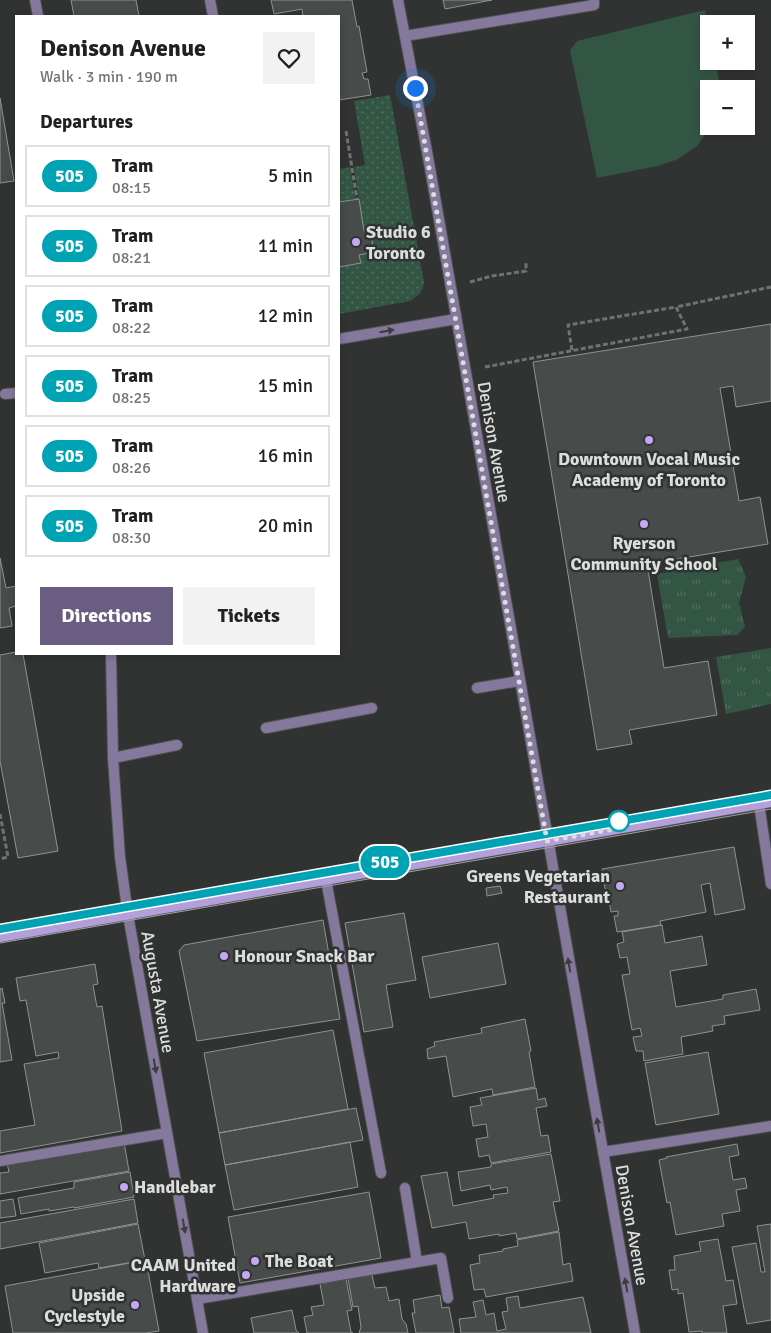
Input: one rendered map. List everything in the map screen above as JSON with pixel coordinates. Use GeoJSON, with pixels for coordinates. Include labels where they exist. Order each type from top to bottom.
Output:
{"type":"FeatureCollection","features":[{"type":"Feature","properties":{"kind":"main road"},"geometry":{"type":"LineString","coordinates":[[0,937],[771,802]]}},
{"type":"Feature","properties":{"kind":"street"},"geometry":{"type":"LineString","coordinates":[[35,0],[38,15]]}},
{"type":"Feature","properties":{"kind":"street"},"geometry":{"type":"LineString","coordinates":[[210,0],[213,15]]}},
{"type":"Feature","properties":{"kind":"street","name":"Denison Avenue"},"geometry":{"type":"LineString","coordinates":[[398,0],[428,157],[635,1333]]}},
{"type":"Feature","properties":{"kind":"street"},"geometry":{"type":"LineString","coordinates":[[405,36],[594,5],[594,0]]}},
{"type":"Feature","properties":{"kind":"street"},"geometry":{"type":"LineString","coordinates":[[340,339],[456,319]]}},
{"type":"Feature","properties":{"kind":"street"},"geometry":{"type":"LineString","coordinates":[[5,394],[15,393]]}},
{"type":"Feature","properties":{"kind":"street","name":"Augusta Avenue"},"geometry":{"type":"LineString","coordinates":[[111,655],[113,758],[120,857],[128,915],[203,1333]]}},
{"type":"Feature","properties":{"kind":"street"},"geometry":{"type":"LineString","coordinates":[[477,688],[519,681]]}},
{"type":"Feature","properties":{"kind":"street"},"geometry":{"type":"LineString","coordinates":[[266,728],[372,708]]}},
{"type":"Feature","properties":{"kind":"street"},"geometry":{"type":"LineString","coordinates":[[113,758],[177,745]]}},
{"type":"Feature","properties":{"kind":"street"},"geometry":{"type":"LineString","coordinates":[[758,804],[771,884]]}},
{"type":"Feature","properties":{"kind":"street"},"geometry":{"type":"LineString","coordinates":[[326,880],[381,1173]]}},
{"type":"Feature","properties":{"kind":"street"},"geometry":{"type":"LineString","coordinates":[[603,1152],[771,1126]]}},
{"type":"Feature","properties":{"kind":"street"},"geometry":{"type":"LineString","coordinates":[[0,1161],[167,1133]]}},
{"type":"Feature","properties":{"kind":"street"},"geometry":{"type":"LineString","coordinates":[[404,1188],[417,1262]]}},
{"type":"Feature","properties":{"kind":"street"},"geometry":{"type":"LineString","coordinates":[[197,1299],[441,1258],[448,1298]]}},
{"type":"Feature","properties":{"kind":"path"},"geometry":{"type":"LineString","coordinates":[[346,131],[357,199]]}},
{"type":"Feature","properties":{"kind":"path"},"geometry":{"type":"LineString","coordinates":[[470,282],[492,276],[526,271],[526,262]]}},
{"type":"Feature","properties":{"kind":"path"},"geometry":{"type":"LineString","coordinates":[[572,350],[568,325],[676,307],[771,287]]}},
{"type":"Feature","properties":{"kind":"path"},"geometry":{"type":"LineString","coordinates":[[485,367],[687,329],[676,307]]}},
{"type":"Feature","properties":{"kind":"path"},"geometry":{"type":"LineString","coordinates":[[0,814],[8,857],[0,859]]}},
{"type":"Feature","properties":{"kind":"green space"},"geometry":{"type":"Polygon","coordinates":[[[705,10],[706,15],[700,15],[700,70],[717,70],[719,80],[700,80],[700,135],[705,135],[697,146],[678,159],[658,166],[597,178],[570,50],[577,41],[705,10]]]}},
{"type":"Feature","properties":{"kind":"green space"},"geometry":{"type":"Polygon","coordinates":[[[390,95],[424,282],[420,293],[410,301],[340,314],[340,267],[360,263],[359,255],[374,252],[370,230],[364,231],[354,167],[365,165],[354,101],[390,95]]]}},
{"type":"Feature","properties":{"kind":"green space"},"geometry":{"type":"Polygon","coordinates":[[[350,167],[355,199],[340,202],[340,169],[350,167]]]}},
{"type":"Feature","properties":{"kind":"green space"},"geometry":{"type":"Polygon","coordinates":[[[738,559],[746,577],[739,603],[745,626],[738,635],[668,638],[657,574],[738,559]]]}},
{"type":"Feature","properties":{"kind":"green space"},"geometry":{"type":"Polygon","coordinates":[[[771,648],[771,704],[726,714],[716,657],[771,648]]]}},
{"type":"Feature","properties":{"kind":"building"},"geometry":{"type":"Polygon","coordinates":[[[71,0],[136,0],[139,15],[74,15],[71,0]]]}},
{"type":"Feature","properties":{"kind":"building"},"geometry":{"type":"Polygon","coordinates":[[[271,0],[352,0],[357,27],[359,26],[367,72],[362,73],[364,79],[368,79],[371,95],[340,100],[340,15],[303,15],[302,9],[274,14],[271,0]]]}},
{"type":"Feature","properties":{"kind":"building"},"geometry":{"type":"Polygon","coordinates":[[[443,0],[492,0],[445,9],[443,0]]]}},
{"type":"Feature","properties":{"kind":"building"},"geometry":{"type":"Polygon","coordinates":[[[0,98],[14,181],[0,183],[0,98]]]}},
{"type":"Feature","properties":{"kind":"building","name":"Studio 6 Toronto"},"geometry":{"type":"Polygon","coordinates":[[[359,199],[364,231],[370,230],[374,252],[359,255],[361,263],[340,267],[340,202],[359,199]]]}},
{"type":"Feature","properties":{"kind":"building"},"geometry":{"type":"Polygon","coordinates":[[[771,324],[771,401],[736,407],[733,386],[720,388],[739,501],[760,497],[768,544],[647,564],[664,668],[708,661],[717,715],[629,730],[632,744],[597,750],[533,362],[771,324]]]}},
{"type":"Feature","properties":{"kind":"building"},"geometry":{"type":"Polygon","coordinates":[[[0,558],[6,588],[15,586],[15,606],[9,608],[12,626],[0,628],[0,558]]]}},
{"type":"Feature","properties":{"kind":"building"},"geometry":{"type":"Polygon","coordinates":[[[15,652],[15,655],[23,655],[58,851],[18,858],[0,761],[0,655],[15,652]]]}},
{"type":"Feature","properties":{"kind":"building"},"geometry":{"type":"Polygon","coordinates":[[[734,847],[745,909],[715,915],[710,883],[701,885],[706,912],[660,921],[661,925],[617,932],[614,916],[618,916],[618,911],[611,912],[609,901],[607,901],[602,869],[734,847]]]}},
{"type":"Feature","properties":{"kind":"building"},"geometry":{"type":"Polygon","coordinates":[[[500,886],[502,893],[487,896],[486,888],[500,886]]]}},
{"type":"Feature","properties":{"kind":"building"},"geometry":{"type":"Polygon","coordinates":[[[404,913],[416,980],[386,985],[393,1027],[364,1032],[345,923],[404,913]]]}},
{"type":"Feature","properties":{"kind":"building"},"geometry":{"type":"Polygon","coordinates":[[[323,920],[340,1019],[197,1041],[179,951],[184,945],[323,920]]]}},
{"type":"Feature","properties":{"kind":"building"},"geometry":{"type":"Polygon","coordinates":[[[662,925],[665,943],[702,936],[707,965],[670,971],[676,1007],[723,999],[723,995],[756,989],[760,1010],[724,1016],[725,1024],[712,1026],[713,1031],[681,1037],[683,1054],[644,1061],[643,1051],[636,1051],[633,1037],[642,1036],[640,1028],[632,1030],[622,975],[630,974],[627,957],[620,958],[617,944],[624,942],[622,932],[662,925]]]}},
{"type":"Feature","properties":{"kind":"building"},"geometry":{"type":"Polygon","coordinates":[[[498,943],[506,984],[430,998],[422,957],[498,943]]]}},
{"type":"Feature","properties":{"kind":"building"},"geometry":{"type":"Polygon","coordinates":[[[95,964],[98,984],[93,985],[97,1007],[102,1006],[122,1131],[0,1153],[0,1131],[35,1125],[24,1064],[59,1058],[58,1052],[36,1056],[26,1000],[20,1001],[16,978],[95,964]]]}},
{"type":"Feature","properties":{"kind":"building"},"geometry":{"type":"Polygon","coordinates":[[[2,988],[5,1003],[2,1003],[12,1060],[0,1062],[0,989],[2,988]]]}},
{"type":"Feature","properties":{"kind":"building"},"geometry":{"type":"Polygon","coordinates":[[[525,1019],[535,1087],[493,1095],[492,1089],[453,1097],[446,1056],[428,1059],[427,1049],[435,1046],[434,1042],[482,1033],[481,1028],[525,1019]]]}},
{"type":"Feature","properties":{"kind":"building"},"geometry":{"type":"Polygon","coordinates":[[[333,1030],[348,1109],[219,1133],[204,1053],[333,1030]]]}},
{"type":"Feature","properties":{"kind":"building"},"geometry":{"type":"Polygon","coordinates":[[[708,1052],[719,1114],[656,1125],[645,1063],[708,1052]]]}},
{"type":"Feature","properties":{"kind":"building"},"geometry":{"type":"Polygon","coordinates":[[[536,1088],[538,1100],[545,1098],[547,1106],[536,1108],[541,1136],[548,1135],[551,1152],[491,1163],[489,1155],[479,1157],[476,1139],[488,1137],[486,1124],[473,1126],[470,1107],[482,1105],[480,1098],[536,1088]]]}},
{"type":"Feature","properties":{"kind":"building"},"geometry":{"type":"Polygon","coordinates":[[[356,1108],[363,1140],[225,1165],[219,1133],[356,1108]]]}},
{"type":"Feature","properties":{"kind":"building"},"geometry":{"type":"Polygon","coordinates":[[[124,1142],[129,1171],[0,1194],[0,1173],[9,1172],[7,1163],[124,1142]]]}},
{"type":"Feature","properties":{"kind":"building"},"geometry":{"type":"Polygon","coordinates":[[[350,1142],[358,1187],[234,1210],[225,1165],[350,1142]]]}},
{"type":"Feature","properties":{"kind":"building"},"geometry":{"type":"Polygon","coordinates":[[[737,1144],[739,1155],[729,1157],[733,1180],[745,1178],[747,1188],[736,1190],[740,1211],[722,1214],[724,1226],[676,1235],[670,1202],[667,1203],[659,1160],[666,1157],[737,1144]]]}},
{"type":"Feature","properties":{"kind":"building"},"geometry":{"type":"Polygon","coordinates":[[[551,1154],[560,1201],[553,1202],[559,1231],[517,1239],[516,1233],[469,1239],[466,1222],[432,1228],[421,1176],[447,1172],[453,1206],[494,1198],[493,1195],[508,1193],[507,1187],[491,1190],[490,1185],[461,1191],[458,1172],[491,1167],[491,1164],[551,1154]]]}},
{"type":"Feature","properties":{"kind":"building"},"geometry":{"type":"Polygon","coordinates":[[[130,1172],[134,1197],[74,1208],[49,1211],[49,1209],[21,1214],[18,1198],[74,1188],[74,1182],[130,1172]]]}},
{"type":"Feature","properties":{"kind":"building"},"geometry":{"type":"Polygon","coordinates":[[[369,1192],[381,1258],[240,1283],[228,1217],[369,1192]]]}},
{"type":"Feature","properties":{"kind":"building"},"geometry":{"type":"Polygon","coordinates":[[[13,1199],[16,1216],[0,1218],[0,1201],[13,1199]]]}},
{"type":"Feature","properties":{"kind":"building"},"geometry":{"type":"Polygon","coordinates":[[[134,1199],[138,1223],[0,1249],[0,1223],[134,1199]]]}},
{"type":"Feature","properties":{"kind":"building"},"geometry":{"type":"Polygon","coordinates":[[[138,1224],[145,1260],[99,1268],[98,1263],[45,1273],[39,1243],[138,1224]]]}},
{"type":"Feature","properties":{"kind":"building"},"geometry":{"type":"Polygon","coordinates":[[[771,1224],[771,1320],[747,1324],[732,1247],[756,1243],[761,1272],[765,1272],[757,1226],[771,1224]]]}},
{"type":"Feature","properties":{"kind":"building"},"geometry":{"type":"Polygon","coordinates":[[[559,1232],[563,1265],[570,1263],[573,1281],[486,1297],[484,1289],[474,1290],[470,1265],[480,1263],[479,1255],[518,1246],[517,1240],[559,1232]]]}},
{"type":"Feature","properties":{"kind":"building"},"geometry":{"type":"Polygon","coordinates":[[[718,1239],[726,1281],[733,1280],[737,1304],[723,1306],[727,1333],[689,1332],[683,1293],[678,1294],[678,1289],[672,1290],[669,1270],[675,1270],[674,1256],[701,1251],[699,1242],[718,1239]]]}},
{"type":"Feature","properties":{"kind":"building"},"geometry":{"type":"Polygon","coordinates":[[[146,1260],[159,1331],[146,1333],[13,1333],[5,1286],[146,1260]]]}},
{"type":"Feature","properties":{"kind":"building"},"geometry":{"type":"Polygon","coordinates":[[[372,1275],[375,1288],[386,1287],[389,1301],[399,1299],[402,1319],[406,1324],[408,1333],[359,1333],[361,1327],[358,1306],[353,1307],[348,1278],[372,1275]]]}},
{"type":"Feature","properties":{"kind":"building"},"geometry":{"type":"Polygon","coordinates":[[[346,1279],[352,1310],[347,1311],[351,1332],[353,1333],[307,1333],[304,1317],[313,1315],[311,1307],[324,1305],[320,1284],[346,1279]]]}},
{"type":"Feature","properties":{"kind":"building"},"geometry":{"type":"Polygon","coordinates":[[[440,1295],[442,1308],[449,1307],[454,1333],[416,1333],[412,1313],[415,1313],[413,1300],[440,1295]]]}},
{"type":"Feature","properties":{"kind":"building"},"geometry":{"type":"Polygon","coordinates":[[[518,1296],[520,1308],[583,1297],[591,1333],[461,1333],[459,1319],[476,1317],[473,1302],[483,1300],[486,1315],[494,1313],[497,1331],[506,1329],[502,1312],[508,1311],[506,1298],[518,1296]]]}},
{"type":"Feature","properties":{"kind":"building"},"geometry":{"type":"Polygon","coordinates":[[[292,1310],[296,1330],[299,1333],[254,1333],[251,1318],[292,1310]]]}},
{"type":"Feature","properties":{"kind":"tram line"},"geometry":{"type":"LineString","coordinates":[[0,929],[771,795]]}},
{"type":"Feature","properties":{"kind":"tram line","name":"505"},"geometry":{"type":"LineString","coordinates":[[0,929],[771,795]]}},
{"type":"Feature","properties":{"kind":"tram line"},"geometry":{"type":"LineString","coordinates":[[0,943],[771,809]]}},
{"type":"Feature","properties":{"kind":"place","name":"Studio 6 Toronto"},"geometry":{"type":"Point","coordinates":[356,242]}},
{"type":"Feature","properties":{"kind":"place","name":"Downtown Vocal Music Academy of Toronto"},"geometry":{"type":"Point","coordinates":[649,440]}},
{"type":"Feature","properties":{"kind":"place","name":"Ryerson Community School"},"geometry":{"type":"Point","coordinates":[644,524]}},
{"type":"Feature","properties":{"kind":"place","name":"Greens Vegetarian Restaurant"},"geometry":{"type":"Point","coordinates":[620,886]}},
{"type":"Feature","properties":{"kind":"place","name":"Honour Snack Bar"},"geometry":{"type":"Point","coordinates":[224,956]}},
{"type":"Feature","properties":{"kind":"place","name":"Handlebar"},"geometry":{"type":"Point","coordinates":[124,1187]}},
{"type":"Feature","properties":{"kind":"place","name":"The Boat"},"geometry":{"type":"Point","coordinates":[255,1261]}},
{"type":"Feature","properties":{"kind":"place","name":"CAAM United Hardware"},"geometry":{"type":"Point","coordinates":[246,1275]}},
{"type":"Feature","properties":{"kind":"place","name":"Upside Cyclestyle"},"geometry":{"type":"Point","coordinates":[135,1305]}},
{"type":"Feature","properties":{"kind":"route"},"geometry":{"type":"LineString","coordinates":[[415,88],[547,841],[615,829],[619,821]]}}]}
